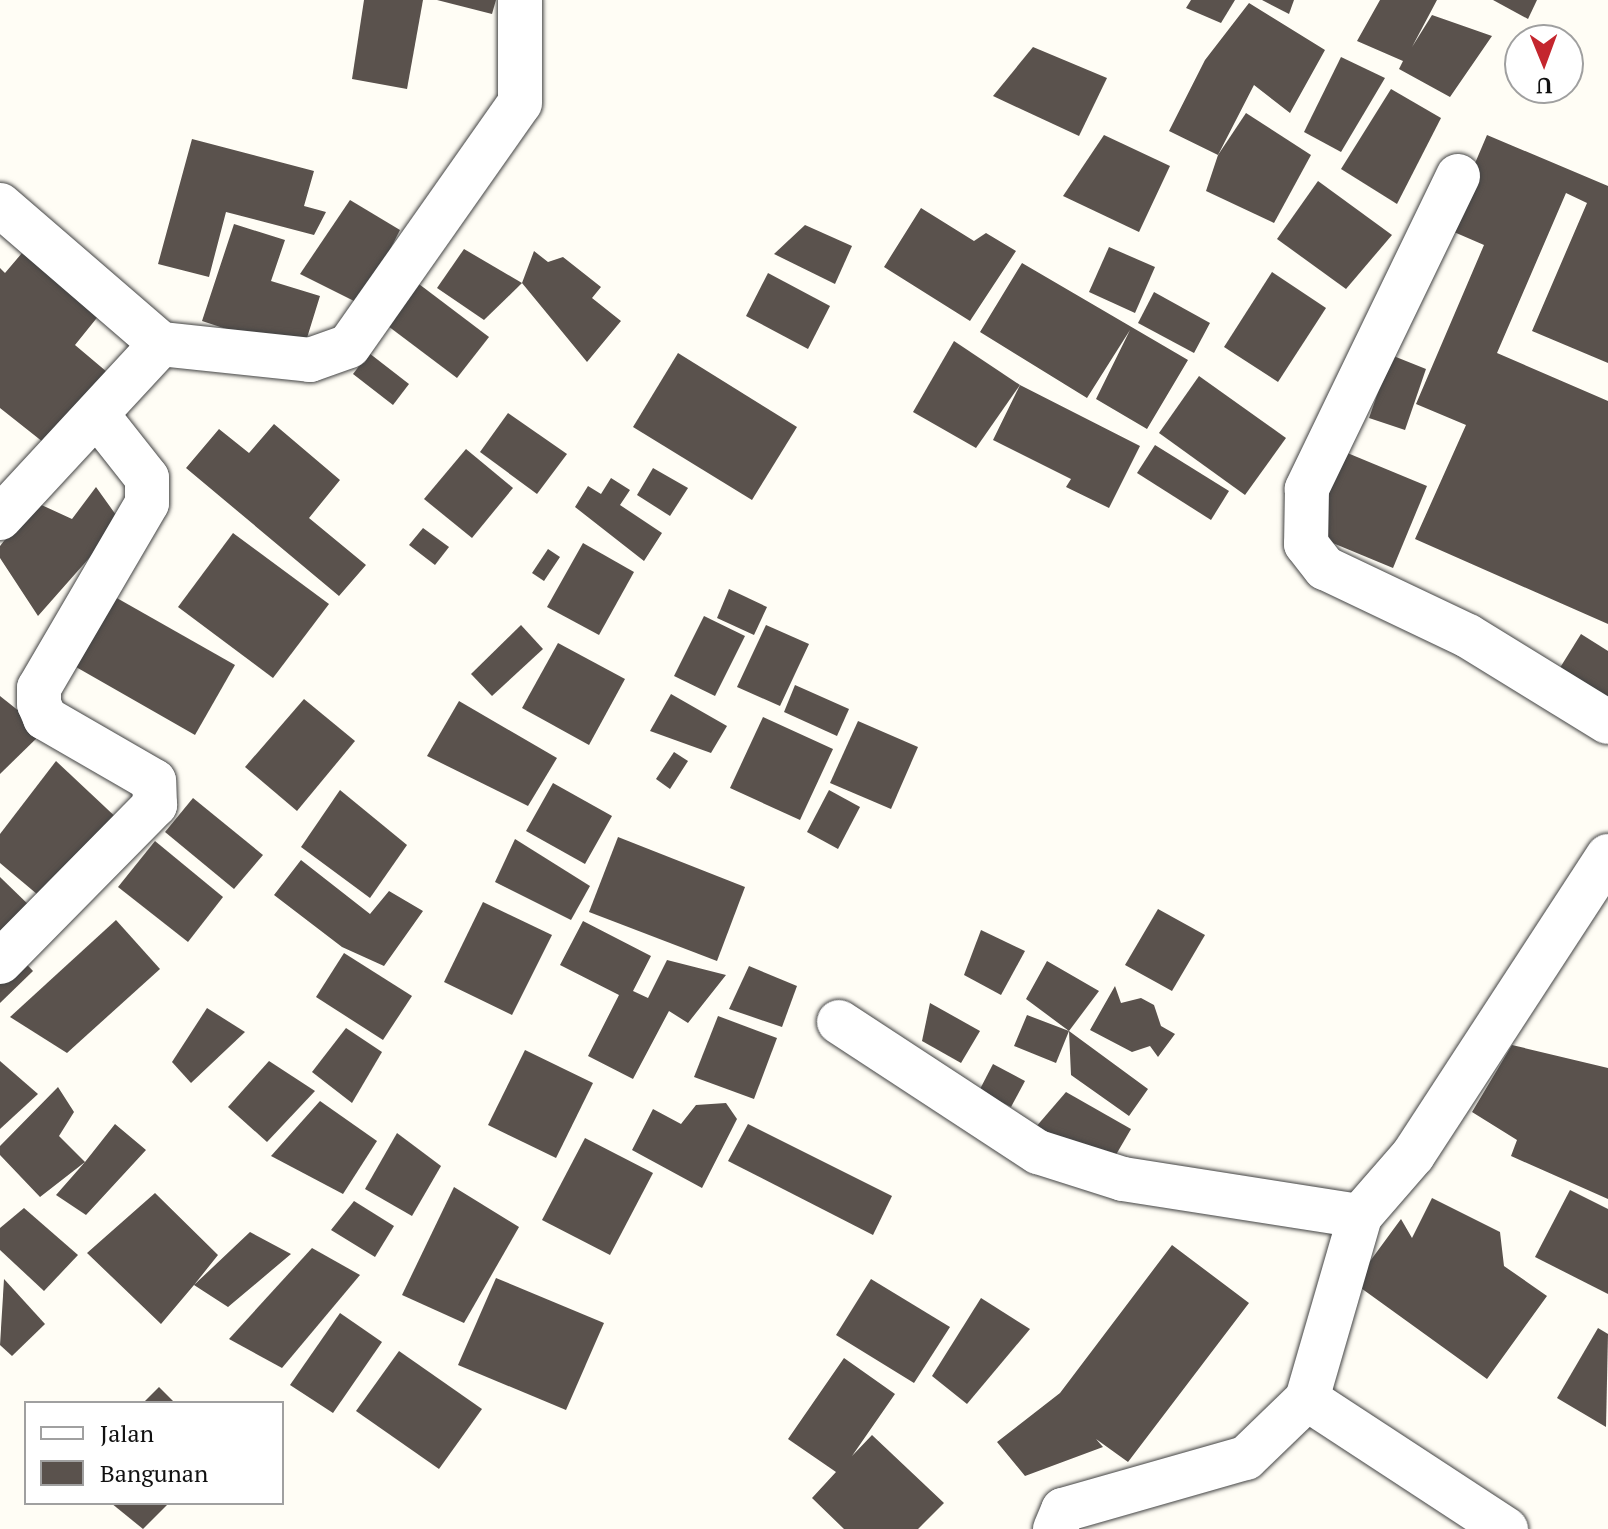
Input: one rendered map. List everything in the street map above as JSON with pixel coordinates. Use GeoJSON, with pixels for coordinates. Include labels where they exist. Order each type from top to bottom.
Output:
{"type":"FeatureCollection","features":[{"type":"Feature","properties":{"kind":"street"},"geometry":{"type":"LineString","coordinates":[[0,205],[161,344],[310,360],[349,346],[510,122],[520,103],[520,0]]}},
{"type":"Feature","properties":{"kind":"street"},"geometry":{"type":"LineString","coordinates":[[1458,176],[1307,489],[1306,544],[1325,568],[1468,636],[1608,722]]}},
{"type":"Feature","properties":{"kind":"street"},"geometry":{"type":"LineString","coordinates":[[0,518],[98,416],[161,344]]}},
{"type":"Feature","properties":{"kind":"street"},"geometry":{"type":"LineString","coordinates":[[0,962],[155,805],[154,781],[45,718],[39,704],[39,688],[147,503],[147,478],[98,416]]}},
{"type":"Feature","properties":{"kind":"street"},"geometry":{"type":"LineString","coordinates":[[1055,1529],[1063,1510],[1246,1458],[1307,1399],[1360,1216],[1413,1155],[1608,856]]}},
{"type":"Feature","properties":{"kind":"street"},"geometry":{"type":"LineString","coordinates":[[839,1022],[1038,1152],[1123,1179],[1360,1216]]}},
{"type":"Feature","properties":{"kind":"street"},"geometry":{"type":"LineString","coordinates":[[1307,1399],[1506,1529]]}},
{"type":"Feature","properties":{"kind":"building"},"geometry":{"type":"Polygon","coordinates":[[[364,0],[423,0],[407,89],[352,79],[364,0]]]}},
{"type":"Feature","properties":{"kind":"building"},"geometry":{"type":"Polygon","coordinates":[[[437,0],[496,0],[492,14],[437,0]]]}},
{"type":"Feature","properties":{"kind":"building"},"geometry":{"type":"Polygon","coordinates":[[[1191,0],[1235,0],[1221,23],[1186,8],[1191,0]]]}},
{"type":"Feature","properties":{"kind":"building"},"geometry":{"type":"Polygon","coordinates":[[[1262,0],[1294,0],[1289,14],[1262,0]]]}},
{"type":"Feature","properties":{"kind":"building"},"geometry":{"type":"Polygon","coordinates":[[[1380,0],[1437,0],[1412,47],[1432,15],[1492,36],[1450,97],[1399,69],[1403,61],[1357,41],[1380,0]]]}},
{"type":"Feature","properties":{"kind":"building"},"geometry":{"type":"Polygon","coordinates":[[[1493,0],[1537,0],[1528,19],[1493,0]]]}},
{"type":"Feature","properties":{"kind":"building"},"geometry":{"type":"Polygon","coordinates":[[[1249,3],[1325,50],[1290,113],[1254,85],[1218,155],[1169,131],[1205,60],[1249,3]]]}},
{"type":"Feature","properties":{"kind":"building"},"geometry":{"type":"Polygon","coordinates":[[[1033,47],[1107,78],[1079,136],[993,96],[1033,47]]]}},
{"type":"Feature","properties":{"kind":"building"},"geometry":{"type":"Polygon","coordinates":[[[1341,57],[1385,78],[1341,152],[1304,132],[1341,57]]]}},
{"type":"Feature","properties":{"kind":"building"},"geometry":{"type":"Polygon","coordinates":[[[1391,89],[1441,118],[1397,204],[1341,169],[1391,89]]]}},
{"type":"Feature","properties":{"kind":"building"},"geometry":{"type":"Polygon","coordinates":[[[1246,113],[1311,155],[1274,223],[1206,191],[1218,155],[1246,113]]]}},
{"type":"Feature","properties":{"kind":"building"},"geometry":{"type":"Polygon","coordinates":[[[1104,135],[1170,166],[1139,232],[1063,196],[1104,135]]]}},
{"type":"Feature","properties":{"kind":"building"},"geometry":{"type":"Polygon","coordinates":[[[1487,135],[1608,186],[1608,363],[1532,331],[1587,203],[1566,193],[1497,353],[1608,401],[1608,624],[1415,539],[1466,425],[1416,404],[1484,245],[1447,229],[1487,135]]]}},
{"type":"Feature","properties":{"kind":"building"},"geometry":{"type":"Polygon","coordinates":[[[192,139],[314,171],[304,206],[326,212],[314,235],[226,212],[209,277],[158,264],[192,139]]]}},
{"type":"Feature","properties":{"kind":"building"},"geometry":{"type":"Polygon","coordinates":[[[1318,181],[1392,235],[1346,289],[1277,239],[1318,181]]]}},
{"type":"Feature","properties":{"kind":"building"},"geometry":{"type":"Polygon","coordinates":[[[350,200],[400,230],[362,305],[300,274],[350,200]]]}},
{"type":"Feature","properties":{"kind":"building"},"geometry":{"type":"Polygon","coordinates":[[[921,208],[974,241],[986,233],[1016,251],[970,321],[884,267],[921,208]]]}},
{"type":"Feature","properties":{"kind":"building"},"geometry":{"type":"Polygon","coordinates":[[[234,224],[285,240],[271,281],[320,296],[302,354],[202,321],[234,224]]]}},
{"type":"Feature","properties":{"kind":"building"},"geometry":{"type":"Polygon","coordinates":[[[805,225],[852,246],[835,284],[774,254],[805,225]]]}},
{"type":"Feature","properties":{"kind":"building"},"geometry":{"type":"Polygon","coordinates":[[[1109,247],[1155,267],[1135,313],[1089,292],[1109,247]]]}},
{"type":"Feature","properties":{"kind":"building"},"geometry":{"type":"Polygon","coordinates":[[[464,249],[522,283],[484,320],[437,288],[464,249]]]}},
{"type":"Feature","properties":{"kind":"building"},"geometry":{"type":"Polygon","coordinates":[[[534,251],[548,262],[563,257],[601,287],[592,298],[621,321],[587,362],[522,283],[534,251]]]}},
{"type":"Feature","properties":{"kind":"building"},"geometry":{"type":"Polygon","coordinates":[[[22,253],[100,314],[75,345],[107,372],[48,446],[0,408],[0,268],[5,273],[22,253]]]}},
{"type":"Feature","properties":{"kind":"building"},"geometry":{"type":"Polygon","coordinates":[[[1022,263],[1188,360],[1147,429],[1096,399],[1130,330],[1087,398],[980,332],[1022,263]]]}},
{"type":"Feature","properties":{"kind":"building"},"geometry":{"type":"Polygon","coordinates":[[[1272,272],[1326,308],[1278,382],[1224,347],[1272,272]]]}},
{"type":"Feature","properties":{"kind":"building"},"geometry":{"type":"Polygon","coordinates":[[[768,273],[830,306],[808,349],[746,316],[768,273]]]}},
{"type":"Feature","properties":{"kind":"building"},"geometry":{"type":"Polygon","coordinates":[[[411,278],[489,337],[457,378],[380,320],[411,278]]]}},
{"type":"Feature","properties":{"kind":"building"},"geometry":{"type":"Polygon","coordinates":[[[1154,292],[1210,323],[1194,353],[1138,323],[1154,292]]]}},
{"type":"Feature","properties":{"kind":"building"},"geometry":{"type":"Polygon","coordinates":[[[954,341],[1020,385],[976,448],[913,412],[954,341]]]}},
{"type":"Feature","properties":{"kind":"building"},"geometry":{"type":"Polygon","coordinates":[[[369,353],[409,384],[393,405],[353,374],[369,353]]]}},
{"type":"Feature","properties":{"kind":"building"},"geometry":{"type":"Polygon","coordinates":[[[678,353],[797,427],[752,500],[633,427],[678,353]]]}},
{"type":"Feature","properties":{"kind":"building"},"geometry":{"type":"Polygon","coordinates":[[[1391,355],[1426,369],[1405,430],[1369,418],[1391,355]]]}},
{"type":"Feature","properties":{"kind":"building"},"geometry":{"type":"Polygon","coordinates":[[[1199,376],[1286,438],[1245,495],[1159,433],[1199,376]]]}},
{"type":"Feature","properties":{"kind":"building"},"geometry":{"type":"Polygon","coordinates":[[[1020,385],[1140,446],[1109,508],[1066,487],[1071,479],[993,440],[1020,385]]]}},
{"type":"Feature","properties":{"kind":"building"},"geometry":{"type":"Polygon","coordinates":[[[508,413],[567,454],[537,494],[480,452],[508,413]]]}},
{"type":"Feature","properties":{"kind":"building"},"geometry":{"type":"Polygon","coordinates":[[[274,424],[340,480],[309,518],[366,565],[339,596],[186,468],[219,429],[249,453],[274,424]]]}},
{"type":"Feature","properties":{"kind":"building"},"geometry":{"type":"Polygon","coordinates":[[[1155,445],[1229,491],[1211,520],[1137,473],[1155,445]]]}},
{"type":"Feature","properties":{"kind":"building"},"geometry":{"type":"Polygon","coordinates":[[[466,449],[513,488],[472,538],[424,499],[466,449]]]}},
{"type":"Feature","properties":{"kind":"building"},"geometry":{"type":"Polygon","coordinates":[[[1345,452],[1427,486],[1393,568],[1311,534],[1345,452]]]}},
{"type":"Feature","properties":{"kind":"building"},"geometry":{"type":"Polygon","coordinates":[[[653,468],[688,488],[670,516],[637,495],[653,468]]]}},
{"type":"Feature","properties":{"kind":"building"},"geometry":{"type":"Polygon","coordinates":[[[611,478],[630,490],[620,505],[662,533],[644,561],[575,507],[588,486],[601,494],[611,478]]]}},
{"type":"Feature","properties":{"kind":"building"},"geometry":{"type":"Polygon","coordinates":[[[96,487],[121,522],[38,616],[0,558],[0,546],[35,502],[72,519],[96,487]]]}},
{"type":"Feature","properties":{"kind":"building"},"geometry":{"type":"Polygon","coordinates":[[[423,528],[449,547],[435,565],[409,545],[423,528]]]}},
{"type":"Feature","properties":{"kind":"building"},"geometry":{"type":"Polygon","coordinates":[[[233,533],[329,604],[273,678],[178,607],[233,533]]]}},
{"type":"Feature","properties":{"kind":"building"},"geometry":{"type":"Polygon","coordinates":[[[583,543],[634,572],[599,635],[547,607],[583,543]]]}},
{"type":"Feature","properties":{"kind":"building"},"geometry":{"type":"Polygon","coordinates":[[[548,549],[560,557],[544,581],[532,573],[548,549]]]}},
{"type":"Feature","properties":{"kind":"building"},"geometry":{"type":"Polygon","coordinates":[[[729,589],[767,607],[754,635],[717,618],[729,589]]]}},
{"type":"Feature","properties":{"kind":"building"},"geometry":{"type":"Polygon","coordinates":[[[108,593],[235,665],[195,735],[69,663],[108,593]]]}},
{"type":"Feature","properties":{"kind":"building"},"geometry":{"type":"Polygon","coordinates":[[[704,616],[745,636],[715,696],[674,676],[704,616]]]}},
{"type":"Feature","properties":{"kind":"building"},"geometry":{"type":"Polygon","coordinates":[[[521,625],[543,649],[492,696],[471,674],[521,625]]]}},
{"type":"Feature","properties":{"kind":"building"},"geometry":{"type":"Polygon","coordinates":[[[766,625],[809,644],[780,706],[737,687],[766,625]]]}},
{"type":"Feature","properties":{"kind":"building"},"geometry":{"type":"Polygon","coordinates":[[[1581,634],[1608,651],[1608,712],[1553,679],[1581,634]]]}},
{"type":"Feature","properties":{"kind":"building"},"geometry":{"type":"Polygon","coordinates":[[[558,643],[625,679],[589,745],[522,708],[558,643]]]}},
{"type":"Feature","properties":{"kind":"building"},"geometry":{"type":"Polygon","coordinates":[[[795,685],[849,709],[837,736],[784,712],[795,685]]]}},
{"type":"Feature","properties":{"kind":"building"},"geometry":{"type":"Polygon","coordinates":[[[671,694],[727,726],[711,753],[650,731],[671,694]]]}},
{"type":"Feature","properties":{"kind":"building"},"geometry":{"type":"Polygon","coordinates":[[[0,696],[44,731],[0,774],[0,696]]]}},
{"type":"Feature","properties":{"kind":"building"},"geometry":{"type":"Polygon","coordinates":[[[304,699],[355,741],[297,811],[245,767],[304,699]]]}},
{"type":"Feature","properties":{"kind":"building"},"geometry":{"type":"Polygon","coordinates":[[[459,701],[557,758],[528,806],[427,756],[459,701]]]}},
{"type":"Feature","properties":{"kind":"building"},"geometry":{"type":"Polygon","coordinates":[[[763,717],[833,749],[800,820],[730,788],[763,717]]]}},
{"type":"Feature","properties":{"kind":"building"},"geometry":{"type":"Polygon","coordinates":[[[858,721],[918,747],[891,809],[830,783],[858,721]]]}},
{"type":"Feature","properties":{"kind":"building"},"geometry":{"type":"Polygon","coordinates":[[[674,752],[688,761],[670,789],[656,779],[674,752]]]}},
{"type":"Feature","properties":{"kind":"building"},"geometry":{"type":"Polygon","coordinates":[[[56,761],[121,822],[44,900],[0,863],[0,834],[56,761]]]}},
{"type":"Feature","properties":{"kind":"building"},"geometry":{"type":"Polygon","coordinates":[[[553,783],[612,816],[585,864],[526,831],[553,783]]]}},
{"type":"Feature","properties":{"kind":"building"},"geometry":{"type":"Polygon","coordinates":[[[340,790],[407,845],[370,898],[301,847],[340,790]]]}},
{"type":"Feature","properties":{"kind":"building"},"geometry":{"type":"Polygon","coordinates":[[[829,790],[860,807],[838,849],[807,832],[829,790]]]}},
{"type":"Feature","properties":{"kind":"building"},"geometry":{"type":"Polygon","coordinates":[[[193,798],[263,855],[234,889],[165,832],[193,798]]]}},
{"type":"Feature","properties":{"kind":"building"},"geometry":{"type":"Polygon","coordinates":[[[618,837],[745,887],[717,961],[589,912],[618,837]]]}},
{"type":"Feature","properties":{"kind":"building"},"geometry":{"type":"Polygon","coordinates":[[[515,839],[590,886],[571,920],[495,882],[515,839]]]}},
{"type":"Feature","properties":{"kind":"building"},"geometry":{"type":"Polygon","coordinates":[[[155,841],[223,897],[188,942],[118,887],[155,841]]]}},
{"type":"Feature","properties":{"kind":"building"},"geometry":{"type":"Polygon","coordinates":[[[301,860],[370,914],[389,891],[423,911],[384,966],[342,947],[274,895],[301,860]]]}},
{"type":"Feature","properties":{"kind":"building"},"geometry":{"type":"Polygon","coordinates":[[[0,877],[34,910],[0,943],[0,877]]]}},
{"type":"Feature","properties":{"kind":"building"},"geometry":{"type":"Polygon","coordinates":[[[483,902],[552,935],[512,1015],[444,982],[483,902]]]}},
{"type":"Feature","properties":{"kind":"building"},"geometry":{"type":"Polygon","coordinates":[[[1158,909],[1205,935],[1172,991],[1125,965],[1158,909]]]}},
{"type":"Feature","properties":{"kind":"building"},"geometry":{"type":"Polygon","coordinates":[[[116,920],[160,969],[67,1053],[10,1017],[116,920]]]}},
{"type":"Feature","properties":{"kind":"building"},"geometry":{"type":"Polygon","coordinates":[[[583,921],[651,956],[633,991],[648,998],[667,960],[726,975],[688,1023],[669,1011],[633,1079],[588,1056],[619,995],[560,965],[583,921]]]}},
{"type":"Feature","properties":{"kind":"building"},"geometry":{"type":"Polygon","coordinates":[[[981,930],[1025,951],[1001,995],[964,975],[981,930]]]}},
{"type":"Feature","properties":{"kind":"building"},"geometry":{"type":"Polygon","coordinates":[[[16,953],[33,971],[0,1003],[0,967],[16,953]]]}},
{"type":"Feature","properties":{"kind":"building"},"geometry":{"type":"Polygon","coordinates":[[[344,953],[412,996],[383,1040],[316,997],[344,953]]]}},
{"type":"Feature","properties":{"kind":"building"},"geometry":{"type":"Polygon","coordinates":[[[1047,961],[1099,991],[1069,1031],[1026,999],[1047,961]]]}},
{"type":"Feature","properties":{"kind":"building"},"geometry":{"type":"Polygon","coordinates":[[[749,966],[797,986],[782,1027],[729,1009],[749,966]]]}},
{"type":"Feature","properties":{"kind":"building"},"geometry":{"type":"Polygon","coordinates":[[[1115,986],[1121,1003],[1141,998],[1154,1005],[1161,1026],[1175,1034],[1158,1057],[1150,1046],[1132,1052],[1090,1030],[1115,986]]]}},
{"type":"Feature","properties":{"kind":"building"},"geometry":{"type":"Polygon","coordinates":[[[930,1003],[980,1031],[961,1063],[922,1041],[930,1003]]]}},
{"type":"Feature","properties":{"kind":"building"},"geometry":{"type":"Polygon","coordinates":[[[207,1008],[245,1032],[191,1083],[172,1062],[207,1008]]]}},
{"type":"Feature","properties":{"kind":"building"},"geometry":{"type":"Polygon","coordinates":[[[1027,1015],[1069,1031],[1056,1063],[1014,1046],[1027,1015]]]}},
{"type":"Feature","properties":{"kind":"building"},"geometry":{"type":"Polygon","coordinates":[[[718,1016],[777,1038],[754,1099],[694,1077],[718,1016]]]}},
{"type":"Feature","properties":{"kind":"building"},"geometry":{"type":"Polygon","coordinates":[[[346,1028],[382,1052],[352,1103],[312,1072],[346,1028]]]}},
{"type":"Feature","properties":{"kind":"building"},"geometry":{"type":"Polygon","coordinates":[[[1069,1031],[1148,1089],[1129,1116],[1071,1075],[1069,1031]]]}},
{"type":"Feature","properties":{"kind":"building"},"geometry":{"type":"Polygon","coordinates":[[[1512,1045],[1608,1068],[1608,1199],[1511,1156],[1517,1140],[1472,1112],[1512,1045]]]}},
{"type":"Feature","properties":{"kind":"building"},"geometry":{"type":"Polygon","coordinates":[[[525,1050],[593,1083],[556,1158],[488,1125],[525,1050]]]}},
{"type":"Feature","properties":{"kind":"building"},"geometry":{"type":"Polygon","coordinates":[[[0,1061],[38,1094],[0,1129],[0,1061]]]}},
{"type":"Feature","properties":{"kind":"building"},"geometry":{"type":"Polygon","coordinates":[[[269,1061],[315,1091],[267,1142],[228,1107],[269,1061]]]}},
{"type":"Feature","properties":{"kind":"building"},"geometry":{"type":"Polygon","coordinates":[[[993,1064],[1025,1081],[1011,1107],[979,1091],[993,1064]]]}},
{"type":"Feature","properties":{"kind":"building"},"geometry":{"type":"Polygon","coordinates":[[[58,1087],[74,1112],[59,1136],[85,1162],[40,1197],[0,1155],[0,1146],[58,1087]]]}},
{"type":"Feature","properties":{"kind":"building"},"geometry":{"type":"Polygon","coordinates":[[[1066,1092],[1131,1129],[1110,1165],[1035,1128],[1066,1092]]]}},
{"type":"Feature","properties":{"kind":"building"},"geometry":{"type":"Polygon","coordinates":[[[320,1101],[377,1141],[343,1194],[271,1156],[320,1101]]]}},
{"type":"Feature","properties":{"kind":"building"},"geometry":{"type":"Polygon","coordinates":[[[726,1103],[737,1119],[702,1188],[632,1150],[653,1109],[681,1124],[696,1105],[726,1103]]]}},
{"type":"Feature","properties":{"kind":"building"},"geometry":{"type":"Polygon","coordinates":[[[115,1124],[146,1150],[86,1215],[56,1195],[115,1124]]]}},
{"type":"Feature","properties":{"kind":"building"},"geometry":{"type":"Polygon","coordinates":[[[748,1124],[892,1196],[873,1235],[728,1161],[748,1124]]]}},
{"type":"Feature","properties":{"kind":"building"},"geometry":{"type":"Polygon","coordinates":[[[397,1133],[441,1166],[412,1216],[365,1189],[397,1133]]]}},
{"type":"Feature","properties":{"kind":"building"},"geometry":{"type":"Polygon","coordinates":[[[585,1138],[653,1173],[610,1255],[542,1220],[585,1138]]]}},
{"type":"Feature","properties":{"kind":"building"},"geometry":{"type":"Polygon","coordinates":[[[454,1187],[519,1227],[464,1323],[402,1295],[454,1187]]]}},
{"type":"Feature","properties":{"kind":"building"},"geometry":{"type":"Polygon","coordinates":[[[1570,1190],[1608,1209],[1608,1294],[1535,1257],[1570,1190]]]}},
{"type":"Feature","properties":{"kind":"building"},"geometry":{"type":"Polygon","coordinates":[[[155,1193],[218,1255],[161,1324],[87,1253],[155,1193]]]}},
{"type":"Feature","properties":{"kind":"building"},"geometry":{"type":"Polygon","coordinates":[[[1432,1198],[1500,1232],[1504,1266],[1547,1296],[1487,1379],[1354,1283],[1401,1219],[1412,1238],[1432,1198]]]}},
{"type":"Feature","properties":{"kind":"building"},"geometry":{"type":"Polygon","coordinates":[[[354,1201],[394,1226],[375,1257],[331,1230],[354,1201]]]}},
{"type":"Feature","properties":{"kind":"building"},"geometry":{"type":"Polygon","coordinates":[[[24,1208],[78,1255],[44,1291],[0,1250],[0,1228],[24,1208]]]}},
{"type":"Feature","properties":{"kind":"building"},"geometry":{"type":"Polygon","coordinates":[[[250,1232],[291,1254],[228,1307],[194,1285],[250,1232]]]}},
{"type":"Feature","properties":{"kind":"building"},"geometry":{"type":"Polygon","coordinates":[[[1172,1245],[1249,1303],[1128,1462],[1096,1439],[1103,1447],[1025,1476],[997,1442],[1060,1393],[1172,1245]]]}},
{"type":"Feature","properties":{"kind":"building"},"geometry":{"type":"Polygon","coordinates":[[[312,1248],[360,1275],[282,1368],[229,1339],[312,1248]]]}},
{"type":"Feature","properties":{"kind":"building"},"geometry":{"type":"Polygon","coordinates":[[[496,1278],[604,1323],[566,1410],[458,1365],[496,1278]]]}},
{"type":"Feature","properties":{"kind":"building"},"geometry":{"type":"Polygon","coordinates":[[[4,1279],[45,1324],[12,1356],[0,1345],[4,1279]]]}},
{"type":"Feature","properties":{"kind":"building"},"geometry":{"type":"Polygon","coordinates":[[[871,1279],[950,1327],[914,1383],[836,1335],[871,1279]]]}},
{"type":"Feature","properties":{"kind":"building"},"geometry":{"type":"Polygon","coordinates":[[[981,1298],[1030,1329],[967,1404],[932,1376],[981,1298]]]}},
{"type":"Feature","properties":{"kind":"building"},"geometry":{"type":"Polygon","coordinates":[[[340,1313],[382,1342],[333,1413],[290,1385],[340,1313]]]}},
{"type":"Feature","properties":{"kind":"building"},"geometry":{"type":"Polygon","coordinates":[[[1598,1328],[1608,1334],[1606,1427],[1557,1398],[1598,1328]]]}},
{"type":"Feature","properties":{"kind":"building"},"geometry":{"type":"Polygon","coordinates":[[[399,1351],[482,1409],[439,1469],[356,1411],[399,1351]]]}},
{"type":"Feature","properties":{"kind":"building"},"geometry":{"type":"Polygon","coordinates":[[[844,1358],[895,1394],[852,1456],[872,1435],[944,1503],[918,1529],[844,1529],[812,1498],[836,1472],[788,1439],[844,1358]]]}},
{"type":"Feature","properties":{"kind":"building"},"geometry":{"type":"Polygon","coordinates":[[[159,1387],[173,1401],[145,1401],[159,1387]]]}},
{"type":"Feature","properties":{"kind":"building"},"geometry":{"type":"Polygon","coordinates":[[[113,1505],[167,1505],[143,1529],[113,1505]]]}}]}
